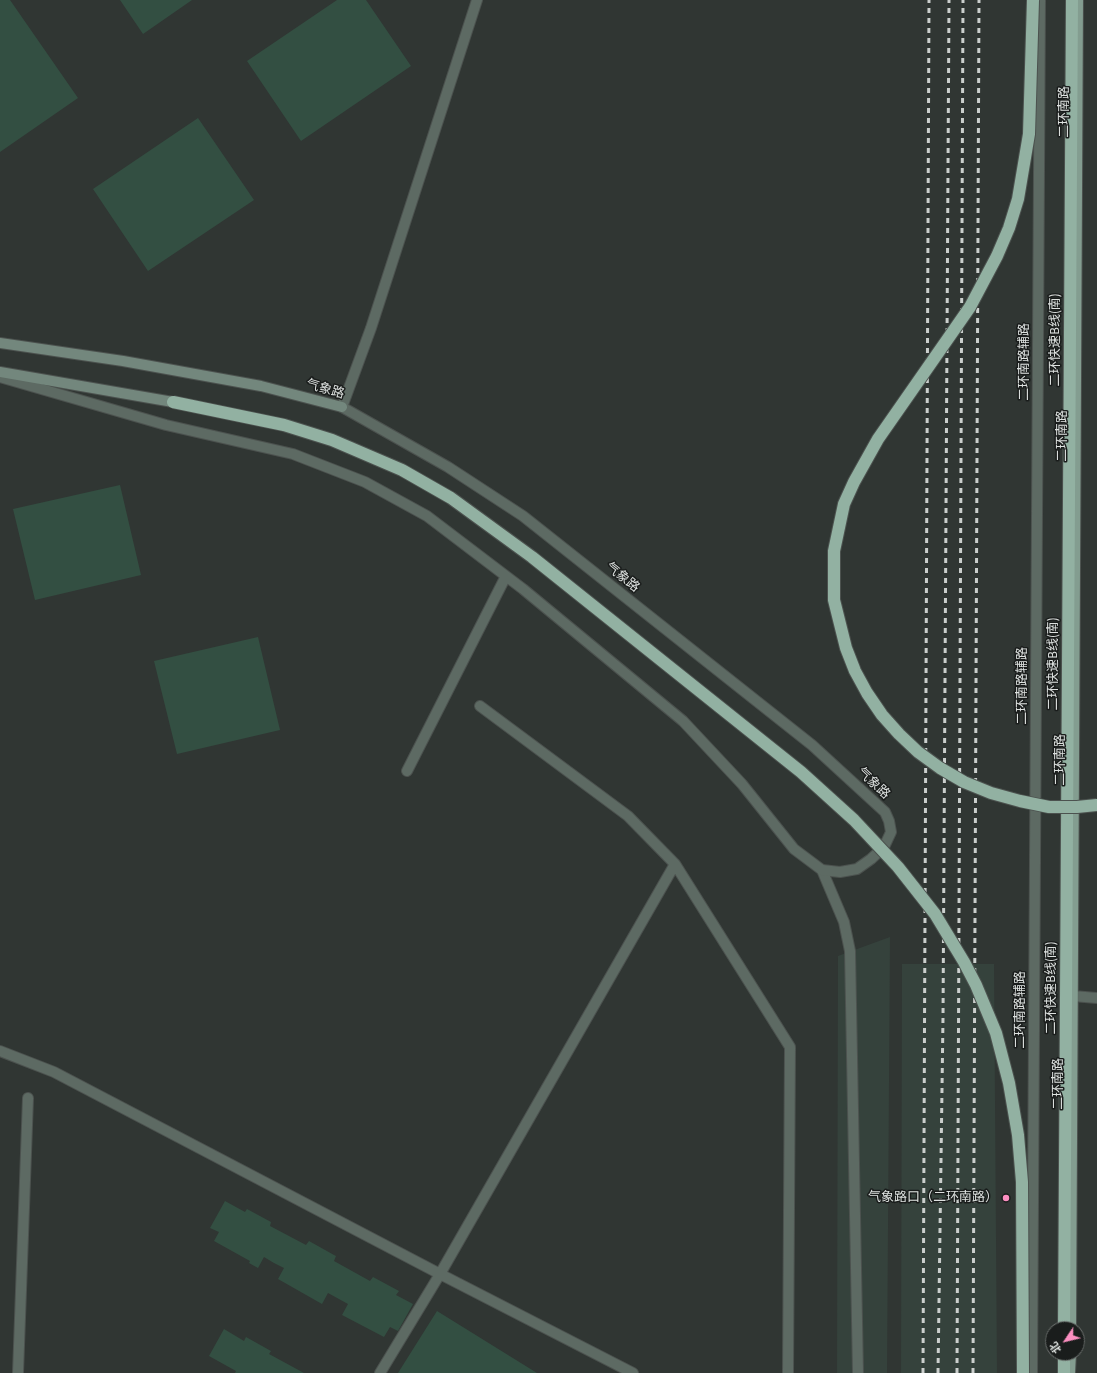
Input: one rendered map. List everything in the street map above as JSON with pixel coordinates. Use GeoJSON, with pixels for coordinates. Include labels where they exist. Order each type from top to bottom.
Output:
{"type":"FeatureCollection","features":[{"type":"Feature","properties":{"kind":"highway"},"geometry":{"type":"LineString","coordinates":[[1033,0],[1029,134],[1018,199],[1009,228],[998,256],[970,307],[878,439],[854,482],[843,510],[834,551],[834,600],[846,648],[861,682],[882,715],[918,752],[940,768],[964,782],[991,793],[1020,802],[1049,807],[1077,808],[1097,805]]}},
{"type":"Feature","properties":{"kind":"highway","name":"二环快速B线(南)"},"geometry":{"type":"LineString","coordinates":[[1064,1321],[1072,0]]}},
{"type":"Feature","properties":{"kind":"highway"},"geometry":{"type":"LineString","coordinates":[[173,402],[284,425],[332,440],[402,470],[451,498],[532,557],[802,772],[854,820],[898,867],[939,920],[973,979],[996,1033],[1010,1083],[1021,1171],[1023,1245],[1023,1373]]}},
{"type":"Feature","properties":{"kind":"highway"},"geometry":{"type":"LineString","coordinates":[[1064,1361],[1064,1373]]}},
{"type":"Feature","properties":{"kind":"main road","name":"二环南路"},"geometry":{"type":"LineString","coordinates":[[1071,1321],[1078,0]]}},
{"type":"Feature","properties":{"kind":"main road"},"geometry":{"type":"LineString","coordinates":[[1070,1361],[1070,1373]]}},
{"type":"Feature","properties":{"kind":"street"},"geometry":{"type":"LineString","coordinates":[[342,407],[371,328],[477,0]]}},
{"type":"Feature","properties":{"kind":"street","name":"二环南路辅路"},"geometry":{"type":"LineString","coordinates":[[1032,1373],[1040,0]]}},
{"type":"Feature","properties":{"kind":"street","name":"气象路"},"geometry":{"type":"LineString","coordinates":[[0,343],[123,362],[261,386],[342,407],[448,467],[523,516],[812,745],[885,812],[889,820],[891,832],[884,847],[857,869],[840,872],[822,870]]}},
{"type":"Feature","properties":{"kind":"street"},"geometry":{"type":"LineString","coordinates":[[0,372],[173,402]]}},
{"type":"Feature","properties":{"kind":"street"},"geometry":{"type":"LineString","coordinates":[[0,377],[166,426],[293,454],[365,482],[427,516],[506,576],[683,721],[742,784],[794,849],[822,870],[844,922],[850,951],[858,1373]]}},
{"type":"Feature","properties":{"kind":"street"},"geometry":{"type":"LineString","coordinates":[[407,771],[506,576]]}},
{"type":"Feature","properties":{"kind":"street"},"geometry":{"type":"LineString","coordinates":[[480,706],[628,816],[675,864],[790,1047],[788,1373]]}},
{"type":"Feature","properties":{"kind":"street"},"geometry":{"type":"LineString","coordinates":[[380,1373],[440,1274],[675,864]]}},
{"type":"Feature","properties":{"kind":"street"},"geometry":{"type":"LineString","coordinates":[[1072,996],[1097,998]]}},
{"type":"Feature","properties":{"kind":"street"},"geometry":{"type":"LineString","coordinates":[[0,1051],[54,1072],[633,1373]]}},
{"type":"Feature","properties":{"kind":"street"},"geometry":{"type":"LineString","coordinates":[[18,1373],[28,1098]]}},
{"type":"Feature","properties":{"kind":"shaded area"},"geometry":{"type":"Polygon","coordinates":[[[890,937],[887,1373],[837,1373],[838,956],[890,937]]]}},
{"type":"Feature","properties":{"kind":"shaded area"},"geometry":{"type":"Polygon","coordinates":[[[902,964],[994,964],[997,1373],[901,1373],[902,964]]]}},
{"type":"Feature","properties":{"kind":"building"},"geometry":{"type":"Polygon","coordinates":[[[0,0],[10,0],[78,98],[0,152],[0,0]]]}},
{"type":"Feature","properties":{"kind":"building"},"geometry":{"type":"Polygon","coordinates":[[[120,0],[192,0],[143,34],[120,0]]]}},
{"type":"Feature","properties":{"kind":"building"},"geometry":{"type":"Polygon","coordinates":[[[337,0],[366,0],[411,66],[301,141],[247,61],[337,0]]]}},
{"type":"Feature","properties":{"kind":"building"},"geometry":{"type":"Polygon","coordinates":[[[198,118],[254,200],[148,271],[93,189],[198,118]]]}},
{"type":"Feature","properties":{"kind":"building"},"geometry":{"type":"Polygon","coordinates":[[[120,485],[141,575],[35,600],[13,509],[120,485]]]}},
{"type":"Feature","properties":{"kind":"building"},"geometry":{"type":"Polygon","coordinates":[[[258,637],[280,730],[177,754],[154,661],[258,637]]]}},
{"type":"Feature","properties":{"kind":"building"},"geometry":{"type":"Polygon","coordinates":[[[225,1201],[245,1212],[247,1209],[271,1222],[270,1226],[306,1245],[309,1241],[336,1256],[334,1261],[370,1281],[373,1277],[399,1291],[396,1295],[413,1304],[398,1331],[390,1327],[384,1337],[342,1315],[348,1304],[328,1293],[322,1304],[278,1279],[284,1268],[264,1257],[258,1268],[249,1263],[250,1261],[214,1241],[219,1232],[210,1228],[225,1201]]]}},
{"type":"Feature","properties":{"kind":"building"},"geometry":{"type":"Polygon","coordinates":[[[437,1311],[537,1373],[398,1373],[437,1311]]]}},
{"type":"Feature","properties":{"kind":"building"},"geometry":{"type":"Polygon","coordinates":[[[224,1329],[244,1341],[246,1337],[271,1351],[269,1354],[304,1373],[235,1373],[236,1371],[209,1356],[224,1329]]]}},
{"type":"Feature","properties":{"kind":"railway"},"geometry":{"type":"LineString","coordinates":[[923,1373],[929,0]]}},
{"type":"Feature","properties":{"kind":"railway"},"geometry":{"type":"LineString","coordinates":[[938,1373],[943,1018],[949,0]]}},
{"type":"Feature","properties":{"kind":"railway"},"geometry":{"type":"LineString","coordinates":[[957,1373],[963,0]]}},
{"type":"Feature","properties":{"kind":"railway"},"geometry":{"type":"LineString","coordinates":[[973,1373],[979,0]]}},
{"type":"Feature","properties":{"kind":"place","name":"气象路口（二环南路）"},"geometry":{"type":"Point","coordinates":[1006,1198]}}]}
